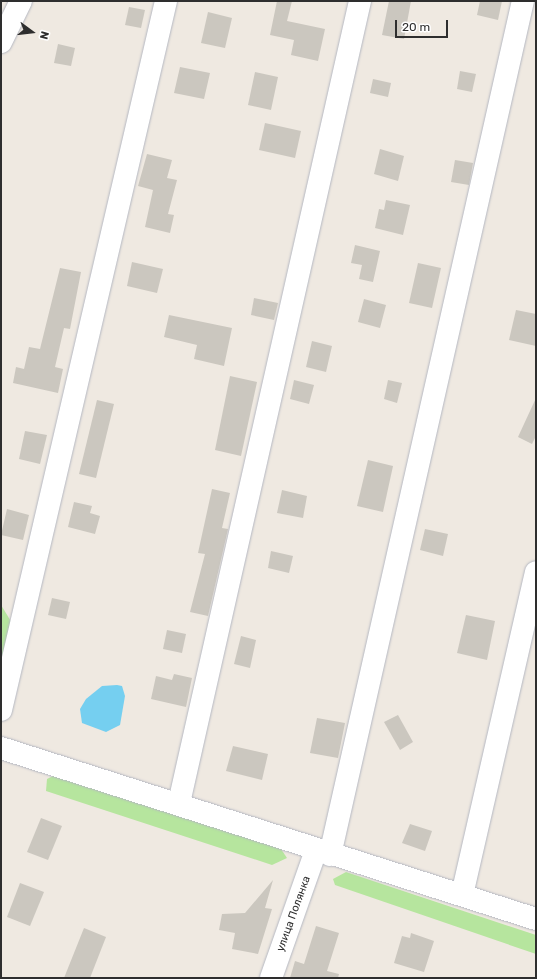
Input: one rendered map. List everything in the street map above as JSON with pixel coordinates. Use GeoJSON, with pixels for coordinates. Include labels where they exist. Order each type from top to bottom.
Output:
{"type":"FeatureCollection","features":[{"type":"Feature","properties":{"kind":"street"},"geometry":{"type":"LineString","coordinates":[[1,42],[21,1]]}},
{"type":"Feature","properties":{"kind":"street"},"geometry":{"type":"LineString","coordinates":[[1,710],[166,1]]}},
{"type":"Feature","properties":{"kind":"street"},"geometry":{"type":"LineString","coordinates":[[179,803],[360,1]]}},
{"type":"Feature","properties":{"kind":"street","name":"улица Полянка"},"geometry":{"type":"LineString","coordinates":[[271,978],[323,852],[523,1]]}},
{"type":"Feature","properties":{"kind":"street"},"geometry":{"type":"LineString","coordinates":[[462,895],[536,572]]}},
{"type":"Feature","properties":{"kind":"street"},"geometry":{"type":"LineString","coordinates":[[1,748],[179,803],[323,852],[462,895],[536,920]]}},
{"type":"Feature","properties":{"kind":"green space"},"geometry":{"type":"Polygon","coordinates":[[[1,605],[12,623],[1,672],[1,605]]]}},
{"type":"Feature","properties":{"kind":"green space"},"geometry":{"type":"Polygon","coordinates":[[[55,775],[281,849],[287,858],[272,865],[46,791],[47,779],[55,775]]]}},
{"type":"Feature","properties":{"kind":"green space"},"geometry":{"type":"Polygon","coordinates":[[[346,872],[536,935],[536,954],[335,885],[333,879],[346,872]]]}},
{"type":"Feature","properties":{"kind":"water"},"geometry":{"type":"Polygon","coordinates":[[[102,686],[122,686],[125,696],[120,725],[106,732],[82,723],[80,709],[86,699],[102,686]]]}},
{"type":"Feature","properties":{"kind":"building"},"geometry":{"type":"Polygon","coordinates":[[[277,1],[292,1],[287,21],[325,29],[318,61],[291,55],[294,40],[270,35],[277,1]]]}},
{"type":"Feature","properties":{"kind":"building"},"geometry":{"type":"Polygon","coordinates":[[[389,1],[411,1],[404,39],[382,35],[389,1]]]}},
{"type":"Feature","properties":{"kind":"building"},"geometry":{"type":"Polygon","coordinates":[[[480,1],[502,1],[498,20],[477,15],[480,1]]]}},
{"type":"Feature","properties":{"kind":"building"},"geometry":{"type":"Polygon","coordinates":[[[129,7],[145,10],[141,28],[125,25],[129,7]]]}},
{"type":"Feature","properties":{"kind":"building"},"geometry":{"type":"Polygon","coordinates":[[[208,12],[232,18],[225,48],[201,43],[208,12]]]}},
{"type":"Feature","properties":{"kind":"building"},"geometry":{"type":"Polygon","coordinates":[[[58,44],[75,48],[71,66],[54,63],[58,44]]]}},
{"type":"Feature","properties":{"kind":"building"},"geometry":{"type":"Polygon","coordinates":[[[180,67],[210,73],[204,99],[174,93],[180,67]]]}},
{"type":"Feature","properties":{"kind":"building"},"geometry":{"type":"Polygon","coordinates":[[[460,71],[476,74],[472,92],[457,89],[460,71]]]}},
{"type":"Feature","properties":{"kind":"building"},"geometry":{"type":"Polygon","coordinates":[[[255,72],[278,77],[271,110],[248,105],[255,72]]]}},
{"type":"Feature","properties":{"kind":"building"},"geometry":{"type":"Polygon","coordinates":[[[373,79],[391,83],[388,97],[370,93],[373,79]]]}},
{"type":"Feature","properties":{"kind":"building"},"geometry":{"type":"Polygon","coordinates":[[[265,123],[301,131],[295,158],[259,150],[265,123]]]}},
{"type":"Feature","properties":{"kind":"building"},"geometry":{"type":"Polygon","coordinates":[[[380,149],[404,156],[398,181],[374,174],[380,149]]]}},
{"type":"Feature","properties":{"kind":"building"},"geometry":{"type":"Polygon","coordinates":[[[147,154],[172,160],[167,178],[177,180],[168,214],[174,215],[170,233],[145,227],[153,190],[138,186],[147,154]]]}},
{"type":"Feature","properties":{"kind":"building"},"geometry":{"type":"Polygon","coordinates":[[[455,160],[473,163],[469,185],[451,182],[455,160]]]}},
{"type":"Feature","properties":{"kind":"building"},"geometry":{"type":"Polygon","coordinates":[[[386,200],[410,205],[403,235],[375,228],[379,209],[384,210],[386,200]]]}},
{"type":"Feature","properties":{"kind":"building"},"geometry":{"type":"Polygon","coordinates":[[[355,245],[380,251],[373,282],[359,279],[362,265],[351,263],[355,245]]]}},
{"type":"Feature","properties":{"kind":"building"},"geometry":{"type":"Polygon","coordinates":[[[132,262],[163,269],[157,293],[127,286],[132,262]]]}},
{"type":"Feature","properties":{"kind":"building"},"geometry":{"type":"Polygon","coordinates":[[[418,263],[441,268],[432,308],[409,303],[418,263]]]}},
{"type":"Feature","properties":{"kind":"building"},"geometry":{"type":"Polygon","coordinates":[[[60,268],[81,272],[70,329],[64,328],[55,367],[63,369],[58,393],[13,383],[16,367],[24,369],[29,347],[40,349],[60,268]]]}},
{"type":"Feature","properties":{"kind":"building"},"geometry":{"type":"Polygon","coordinates":[[[254,298],[278,303],[274,320],[251,315],[254,298]]]}},
{"type":"Feature","properties":{"kind":"building"},"geometry":{"type":"Polygon","coordinates":[[[364,299],[386,305],[380,328],[358,322],[364,299]]]}},
{"type":"Feature","properties":{"kind":"building"},"geometry":{"type":"Polygon","coordinates":[[[516,310],[536,314],[536,346],[509,340],[516,310]]]}},
{"type":"Feature","properties":{"kind":"building"},"geometry":{"type":"Polygon","coordinates":[[[169,315],[232,328],[224,366],[194,359],[197,345],[164,337],[169,315]]]}},
{"type":"Feature","properties":{"kind":"building"},"geometry":{"type":"Polygon","coordinates":[[[312,341],[332,346],[326,372],[306,367],[312,341]]]}},
{"type":"Feature","properties":{"kind":"building"},"geometry":{"type":"Polygon","coordinates":[[[230,376],[257,382],[241,456],[215,450],[230,376]]]}},
{"type":"Feature","properties":{"kind":"building"},"geometry":{"type":"Polygon","coordinates":[[[294,380],[314,385],[309,404],[290,399],[294,380]]]}},
{"type":"Feature","properties":{"kind":"building"},"geometry":{"type":"Polygon","coordinates":[[[388,380],[402,383],[397,403],[384,399],[388,380]]]}},
{"type":"Feature","properties":{"kind":"building"},"geometry":{"type":"Polygon","coordinates":[[[536,398],[536,436],[532,444],[518,437],[536,398]]]}},
{"type":"Feature","properties":{"kind":"building"},"geometry":{"type":"Polygon","coordinates":[[[97,400],[114,404],[96,478],[79,474],[97,400]]]}},
{"type":"Feature","properties":{"kind":"building"},"geometry":{"type":"Polygon","coordinates":[[[25,431],[47,435],[40,464],[19,459],[25,431]]]}},
{"type":"Feature","properties":{"kind":"building"},"geometry":{"type":"Polygon","coordinates":[[[368,460],[393,466],[383,512],[357,506],[368,460]]]}},
{"type":"Feature","properties":{"kind":"building"},"geometry":{"type":"Polygon","coordinates":[[[212,489],[230,493],[222,528],[228,529],[208,616],[190,612],[205,554],[198,553],[212,489]]]}},
{"type":"Feature","properties":{"kind":"building"},"geometry":{"type":"Polygon","coordinates":[[[282,490],[307,496],[303,518],[277,513],[282,490]]]}},
{"type":"Feature","properties":{"kind":"building"},"geometry":{"type":"Polygon","coordinates":[[[74,502],[92,506],[90,513],[100,516],[95,534],[68,527],[74,502]]]}},
{"type":"Feature","properties":{"kind":"building"},"geometry":{"type":"Polygon","coordinates":[[[7,509],[29,515],[23,540],[1,535],[7,509]]]}},
{"type":"Feature","properties":{"kind":"building"},"geometry":{"type":"Polygon","coordinates":[[[425,529],[448,534],[443,556],[420,550],[425,529]]]}},
{"type":"Feature","properties":{"kind":"building"},"geometry":{"type":"Polygon","coordinates":[[[271,551],[293,556],[289,573],[268,568],[271,551]]]}},
{"type":"Feature","properties":{"kind":"building"},"geometry":{"type":"Polygon","coordinates":[[[52,598],[70,602],[66,619],[48,615],[52,598]]]}},
{"type":"Feature","properties":{"kind":"building"},"geometry":{"type":"Polygon","coordinates":[[[466,615],[495,621],[487,660],[457,653],[466,615]]]}},
{"type":"Feature","properties":{"kind":"building"},"geometry":{"type":"Polygon","coordinates":[[[167,630],[186,634],[182,653],[163,649],[167,630]]]}},
{"type":"Feature","properties":{"kind":"building"},"geometry":{"type":"Polygon","coordinates":[[[241,636],[256,640],[250,668],[234,664],[241,636]]]}},
{"type":"Feature","properties":{"kind":"building"},"geometry":{"type":"Polygon","coordinates":[[[174,674],[192,678],[186,707],[151,699],[156,676],[172,680],[174,674]]]}},
{"type":"Feature","properties":{"kind":"building"},"geometry":{"type":"Polygon","coordinates":[[[398,715],[413,742],[400,750],[384,722],[398,715]]]}},
{"type":"Feature","properties":{"kind":"building"},"geometry":{"type":"Polygon","coordinates":[[[317,718],[345,723],[338,758],[310,753],[317,718]]]}},
{"type":"Feature","properties":{"kind":"building"},"geometry":{"type":"Polygon","coordinates":[[[233,746],[268,754],[262,780],[226,771],[233,746]]]}},
{"type":"Feature","properties":{"kind":"building"},"geometry":{"type":"Polygon","coordinates":[[[41,818],[62,826],[48,860],[27,852],[41,818]]]}},
{"type":"Feature","properties":{"kind":"building"},"geometry":{"type":"Polygon","coordinates":[[[410,824],[432,831],[425,851],[402,843],[410,824]]]}},
{"type":"Feature","properties":{"kind":"building"},"geometry":{"type":"Polygon","coordinates":[[[273,880],[265,908],[272,909],[258,954],[232,949],[235,933],[219,930],[222,914],[245,913],[273,880]]]}},
{"type":"Feature","properties":{"kind":"building"},"geometry":{"type":"Polygon","coordinates":[[[20,883],[44,892],[30,926],[7,917],[20,883]]]}},
{"type":"Feature","properties":{"kind":"building"},"geometry":{"type":"Polygon","coordinates":[[[316,926],[339,933],[327,971],[339,974],[338,978],[290,978],[295,961],[304,964],[316,926]]]}},
{"type":"Feature","properties":{"kind":"building"},"geometry":{"type":"Polygon","coordinates":[[[84,928],[106,937],[90,978],[64,978],[84,928]]]}},
{"type":"Feature","properties":{"kind":"building"},"geometry":{"type":"Polygon","coordinates":[[[411,933],[434,941],[424,972],[394,963],[402,936],[410,938],[411,933]]]}}]}
